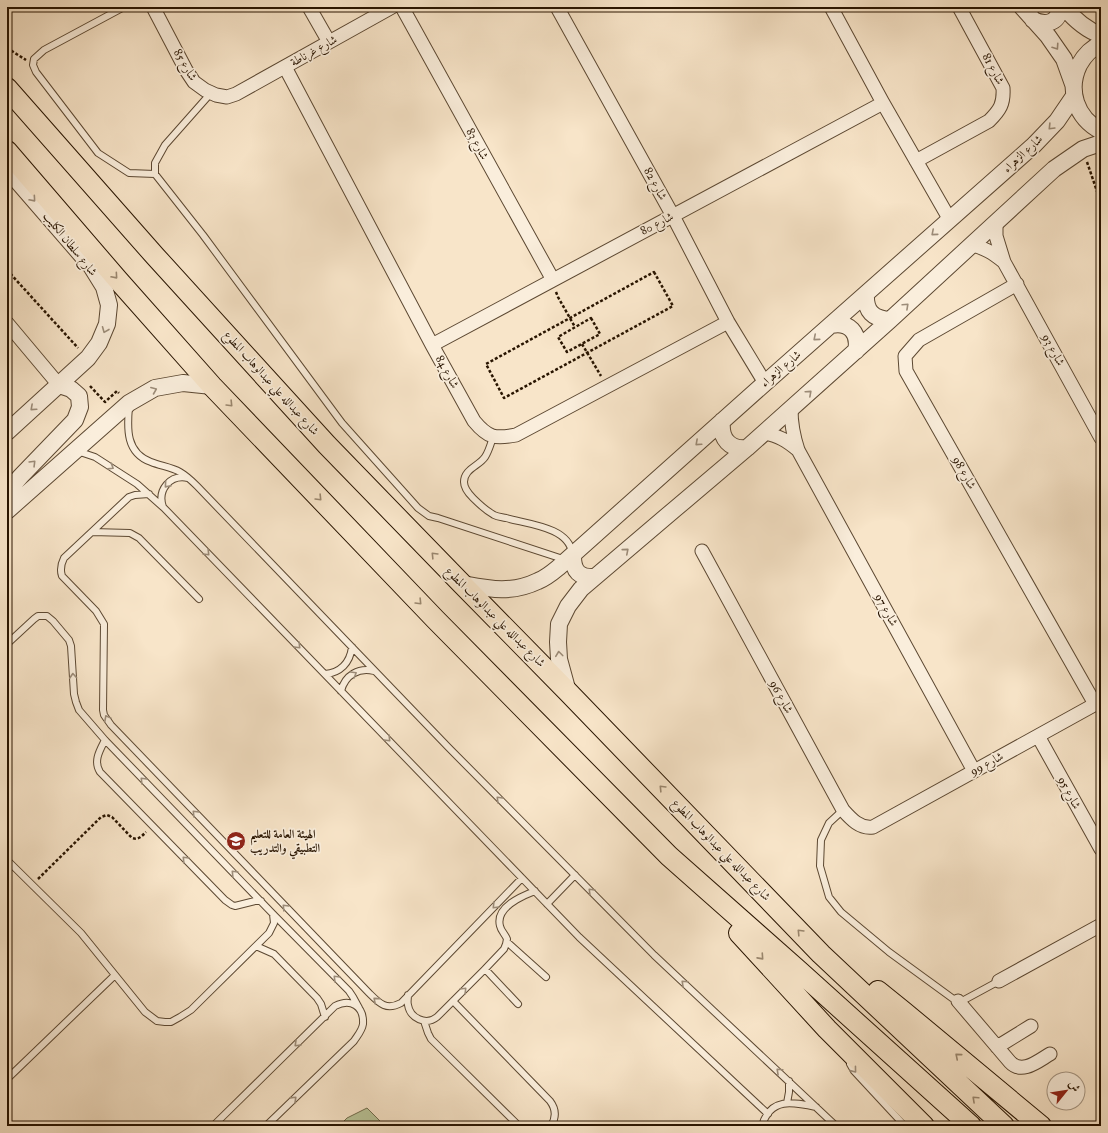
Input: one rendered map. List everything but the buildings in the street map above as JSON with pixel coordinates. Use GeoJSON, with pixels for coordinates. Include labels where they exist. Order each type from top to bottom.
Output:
{"type":"FeatureCollection","features":[{"type":"Feature","properties":{"kind":"main road","name":"شارع عبدالله علي عبدالوهاب المطوع"},"geometry":{"type":"LineString","coordinates":[[7,88],[155,256],[328,445],[821,954],[1004,1126]]}},
{"type":"Feature","properties":{"kind":"main road"},"geometry":{"type":"LineString","coordinates":[[7,151],[212,386],[442,626],[669,856],[834,1037],[924,1126]]}},
{"type":"Feature","properties":{"kind":"main road"},"geometry":{"type":"LineString","coordinates":[[669,856],[971,1126]]}},
{"type":"Feature","properties":{"kind":"main road"},"geometry":{"type":"LineString","coordinates":[[821,954],[867,983],[1041,1126]]}},
{"type":"Feature","properties":{"kind":"street","name":"شارع 85"},"geometry":{"type":"LineString","coordinates":[[153,7],[186,70],[194,82],[205,90],[216,95],[227,97],[236,94]]}},
{"type":"Feature","properties":{"kind":"street"},"geometry":{"type":"LineString","coordinates":[[309,7],[329,42]]}},
{"type":"Feature","properties":{"kind":"street","name":"شارع غرناطة"},"geometry":{"type":"LineString","coordinates":[[236,94],[392,7]]}},
{"type":"Feature","properties":{"kind":"street","name":"شارع 83"},"geometry":{"type":"LineString","coordinates":[[402,7],[553,280]]}},
{"type":"Feature","properties":{"kind":"street","name":"شارع 82"},"geometry":{"type":"LineString","coordinates":[[557,7],[673,216],[728,322],[765,383]]}},
{"type":"Feature","properties":{"kind":"street"},"geometry":{"type":"LineString","coordinates":[[830,7],[950,220]]}},
{"type":"Feature","properties":{"kind":"street","name":"شارع 81"},"geometry":{"type":"LineString","coordinates":[[916,161],[989,121],[1002,105],[1004,97],[1003,88],[959,7]]}},
{"type":"Feature","properties":{"kind":"street"},"geometry":{"type":"LineString","coordinates":[[1022,7],[1048,36],[1064,58],[1074,90],[1077,107],[1084,119],[1101,131]]}},
{"type":"Feature","properties":{"kind":"street"},"geometry":{"type":"LineString","coordinates":[[1034,20],[1041,24],[1049,23],[1056,19],[1060,12],[1059,7]]}},
{"type":"Feature","properties":{"kind":"street"},"geometry":{"type":"LineString","coordinates":[[1064,7],[1072,17],[1093,32],[1101,35]]}},
{"type":"Feature","properties":{"kind":"street","name":"شارع الزهراء"},"geometry":{"type":"LineString","coordinates":[[462,584],[505,590],[539,581],[559,568],[722,421],[1034,145],[1057,121],[1074,90],[1075,73],[1083,58],[1096,46],[1101,44]]}},
{"type":"Feature","properties":{"kind":"street","name":"شارع 84"},"geometry":{"type":"LineString","coordinates":[[285,67],[474,422],[482,431],[493,437]]}},
{"type":"Feature","properties":{"kind":"street","name":"شارع 80"},"geometry":{"type":"LineString","coordinates":[[432,345],[883,103]]}},
{"type":"Feature","properties":{"kind":"street"},"geometry":{"type":"LineString","coordinates":[[568,692],[559,659],[558,642],[560,624],[568,606],[581,589],[764,434],[1054,170],[1083,149],[1101,143]]}},
{"type":"Feature","properties":{"kind":"street","name":"شارع سلطان الكليب"},"geometry":{"type":"LineString","coordinates":[[7,170],[91,266],[104,287],[109,305],[107,324],[99,343],[88,358],[7,432]]}},
{"type":"Feature","properties":{"kind":"street","name":"شارع 93"},"geometry":{"type":"LineString","coordinates":[[996,223],[996,236],[1004,262],[1101,438]]}},
{"type":"Feature","properties":{"kind":"street","name":"شارع 93"},"geometry":{"type":"LineString","coordinates":[[972,245],[981,247],[993,253],[1004,262]]}},
{"type":"Feature","properties":{"kind":"street","name":"شارع 98"},"geometry":{"type":"LineString","coordinates":[[1017,284],[918,340],[905,356],[906,371],[1098,703]]}},
{"type":"Feature","properties":{"kind":"street"},"geometry":{"type":"LineString","coordinates":[[866,294],[866,301],[871,313],[883,320],[890,320]]}},
{"type":"Feature","properties":{"kind":"street"},"geometry":{"type":"LineString","coordinates":[[493,437],[502,438],[516,435],[728,322]]}},
{"type":"Feature","properties":{"kind":"street"},"geometry":{"type":"LineString","coordinates":[[7,323],[59,385],[71,389],[79,396],[80,407],[75,420],[7,492]]}},
{"type":"Feature","properties":{"kind":"street"},"geometry":{"type":"LineString","coordinates":[[831,325],[843,325],[854,332],[857,345],[856,351]]}},
{"type":"Feature","properties":{"kind":"street"},"geometry":{"type":"LineString","coordinates":[[7,511],[129,403],[155,388],[183,383],[212,386]]}},
{"type":"Feature","properties":{"kind":"street","name":"شارع 97"},"geometry":{"type":"LineString","coordinates":[[791,409],[791,424],[798,450],[974,771]]}},
{"type":"Feature","properties":{"kind":"street"},"geometry":{"type":"LineString","coordinates":[[722,421],[722,434],[725,440],[735,447],[741,449],[748,448]]}},
{"type":"Feature","properties":{"kind":"street","name":"شارع 97"},"geometry":{"type":"LineString","coordinates":[[764,434],[776,435],[787,441],[798,450]]}},
{"type":"Feature","properties":{"kind":"street","name":"شارع 96"},"geometry":{"type":"LineString","coordinates":[[702,551],[843,810],[851,820],[859,825],[867,828],[873,827]]}},
{"type":"Feature","properties":{"kind":"street"},"geometry":{"type":"LineString","coordinates":[[570,558],[576,570],[581,575],[588,578],[595,578]]}},
{"type":"Feature","properties":{"kind":"street","name":"شارع 99"},"geometry":{"type":"LineString","coordinates":[[873,827],[1098,703]]}},
{"type":"Feature","properties":{"kind":"street","name":"شارع 95"},"geometry":{"type":"LineString","coordinates":[[1038,736],[1101,849]]}},
{"type":"Feature","properties":{"kind":"street"},"geometry":{"type":"LineString","coordinates":[[998,981],[1101,925]]}},
{"type":"Feature","properties":{"kind":"street"},"geometry":{"type":"LineString","coordinates":[[958,1001],[1013,1065],[1020,1068],[1027,1067],[1050,1054]]}},
{"type":"Feature","properties":{"kind":"street"},"geometry":{"type":"LineString","coordinates":[[997,1047],[1031,1026]]}},
{"type":"Feature","properties":{"kind":"lane"},"geometry":{"type":"LineString","coordinates":[[124,7],[44,50],[34,58],[33,65],[36,72],[98,153],[129,173],[155,174]]}},
{"type":"Feature","properties":{"kind":"lane"},"geometry":{"type":"LineString","coordinates":[[211,93],[165,145],[156,163],[155,174],[203,235],[342,423],[418,508],[429,516],[570,558],[571,546],[565,539],[554,531],[540,526],[495,516],[475,501],[470,495],[464,482],[466,475],[485,457],[493,437]]}},
{"type":"Feature","properties":{"kind":"lane"},"geometry":{"type":"LineString","coordinates":[[129,403],[129,439],[137,452],[146,460],[178,471],[189,479],[449,748],[654,955],[836,1126]]}},
{"type":"Feature","properties":{"kind":"lane"},"geometry":{"type":"LineString","coordinates":[[76,450],[95,457],[137,484],[164,508],[579,937],[768,1114]]}},
{"type":"Feature","properties":{"kind":"lane"},"geometry":{"type":"LineString","coordinates":[[164,508],[162,499],[165,486],[176,478],[185,477],[189,479]]}},
{"type":"Feature","properties":{"kind":"lane"},"geometry":{"type":"LineString","coordinates":[[149,494],[129,497],[64,558],[61,564],[62,576],[96,612],[104,624],[104,715],[110,725],[372,997],[382,1005],[386,1006],[393,1006],[401,1003],[522,878]]}},
{"type":"Feature","properties":{"kind":"lane"},"geometry":{"type":"LineString","coordinates":[[92,532],[134,534],[199,599]]}},
{"type":"Feature","properties":{"kind":"lane"},"geometry":{"type":"LineString","coordinates":[[7,643],[38,616],[47,616],[53,621],[67,637],[71,646],[74,694],[79,710],[83,716],[349,991],[359,1008],[363,1025],[354,1041],[266,1126]]}},
{"type":"Feature","properties":{"kind":"lane"},"geometry":{"type":"LineString","coordinates":[[325,674],[335,672],[344,666],[349,658],[352,647]]}},
{"type":"Feature","properties":{"kind":"lane"},"geometry":{"type":"LineString","coordinates":[[341,691],[342,686],[355,672],[365,670],[374,671]]}},
{"type":"Feature","properties":{"kind":"lane"},"geometry":{"type":"LineString","coordinates":[[105,740],[98,754],[97,767],[100,772],[229,903],[237,906],[261,901]]}},
{"type":"Feature","properties":{"kind":"lane"},"geometry":{"type":"LineString","coordinates":[[843,810],[829,823],[821,840],[820,866],[829,897],[840,912],[889,952],[958,1001],[964,1000],[998,981]]}},
{"type":"Feature","properties":{"kind":"lane"},"geometry":{"type":"LineString","coordinates":[[7,860],[81,934],[145,1012],[157,1021],[171,1022],[191,1010],[271,931],[274,923],[273,914]]}},
{"type":"Feature","properties":{"kind":"lane"},"geometry":{"type":"LineString","coordinates":[[547,904],[575,875]]}},
{"type":"Feature","properties":{"kind":"lane"},"geometry":{"type":"LineString","coordinates":[[535,891],[511,902],[504,909],[499,922],[507,942],[546,977]]}},
{"type":"Feature","properties":{"kind":"lane"},"geometry":{"type":"LineString","coordinates":[[408,995],[409,1010],[415,1017],[424,1021],[434,1020],[485,970],[504,948],[507,942]]}},
{"type":"Feature","properties":{"kind":"lane"},"geometry":{"type":"LineString","coordinates":[[256,946],[271,952],[279,958],[317,998],[321,1004],[325,1017]]}},
{"type":"Feature","properties":{"kind":"lane"},"geometry":{"type":"LineString","coordinates":[[485,970],[518,1004]]}},
{"type":"Feature","properties":{"kind":"lane"},"geometry":{"type":"LineString","coordinates":[[7,1079],[115,975]]}},
{"type":"Feature","properties":{"kind":"lane"},"geometry":{"type":"LineString","coordinates":[[453,1001],[550,1101],[553,1106],[555,1117],[551,1126]]}},
{"type":"Feature","properties":{"kind":"lane"},"geometry":{"type":"LineString","coordinates":[[213,1126],[335,1006],[341,1003],[349,1003],[354,1004],[359,1008]]}},
{"type":"Feature","properties":{"kind":"lane"},"geometry":{"type":"LineString","coordinates":[[424,1021],[432,1039],[519,1126]]}},
{"type":"Feature","properties":{"kind":"lane"},"geometry":{"type":"LineString","coordinates":[[834,1037],[854,1071],[905,1126]]}},
{"type":"Feature","properties":{"kind":"lane"},"geometry":{"type":"LineString","coordinates":[[787,1103],[789,1081]]}},
{"type":"Feature","properties":{"kind":"lane"},"geometry":{"type":"LineString","coordinates":[[762,1126],[764,1118],[776,1106],[794,1102],[817,1108]]}},
{"type":"Feature","properties":{"kind":"path"},"geometry":{"type":"LineString","coordinates":[[7,48],[33,65]]}},
{"type":"Feature","properties":{"kind":"path"},"geometry":{"type":"LineString","coordinates":[[1083,149],[1101,203]]}},
{"type":"Feature","properties":{"kind":"path"},"geometry":{"type":"LineString","coordinates":[[7,270],[88,358]]}},
{"type":"Feature","properties":{"kind":"path"},"geometry":{"type":"LineString","coordinates":[[654,272],[673,306],[588,353],[504,398],[486,364],[654,272]]}},
{"type":"Feature","properties":{"kind":"path"},"geometry":{"type":"LineString","coordinates":[[553,280],[558,297],[575,327]]}},
{"type":"Feature","properties":{"kind":"path"},"geometry":{"type":"LineString","coordinates":[[591,318],[600,334],[582,344],[567,352],[558,337],[591,318]]}},
{"type":"Feature","properties":{"kind":"path"},"geometry":{"type":"LineString","coordinates":[[582,344],[607,387]]}},
{"type":"Feature","properties":{"kind":"path"},"geometry":{"type":"LineString","coordinates":[[87,382],[105,402],[117,391],[129,403]]}},
{"type":"Feature","properties":{"kind":"path"},"geometry":{"type":"LineString","coordinates":[[32,885],[101,817],[107,815],[112,817],[132,838],[136,839],[140,838],[153,826]]}},
{"type":"Feature","properties":{"kind":"green space"},"geometry":{"type":"Polygon","coordinates":[[[367,1108],[385,1126],[339,1126],[347,1118],[367,1108]]]}},
{"type":"Feature","properties":{"kind":"place","name":"الهيئة العامة للتعليم التطبيقي والتدريب"},"geometry":{"type":"Point","coordinates":[236,841]}}]}
